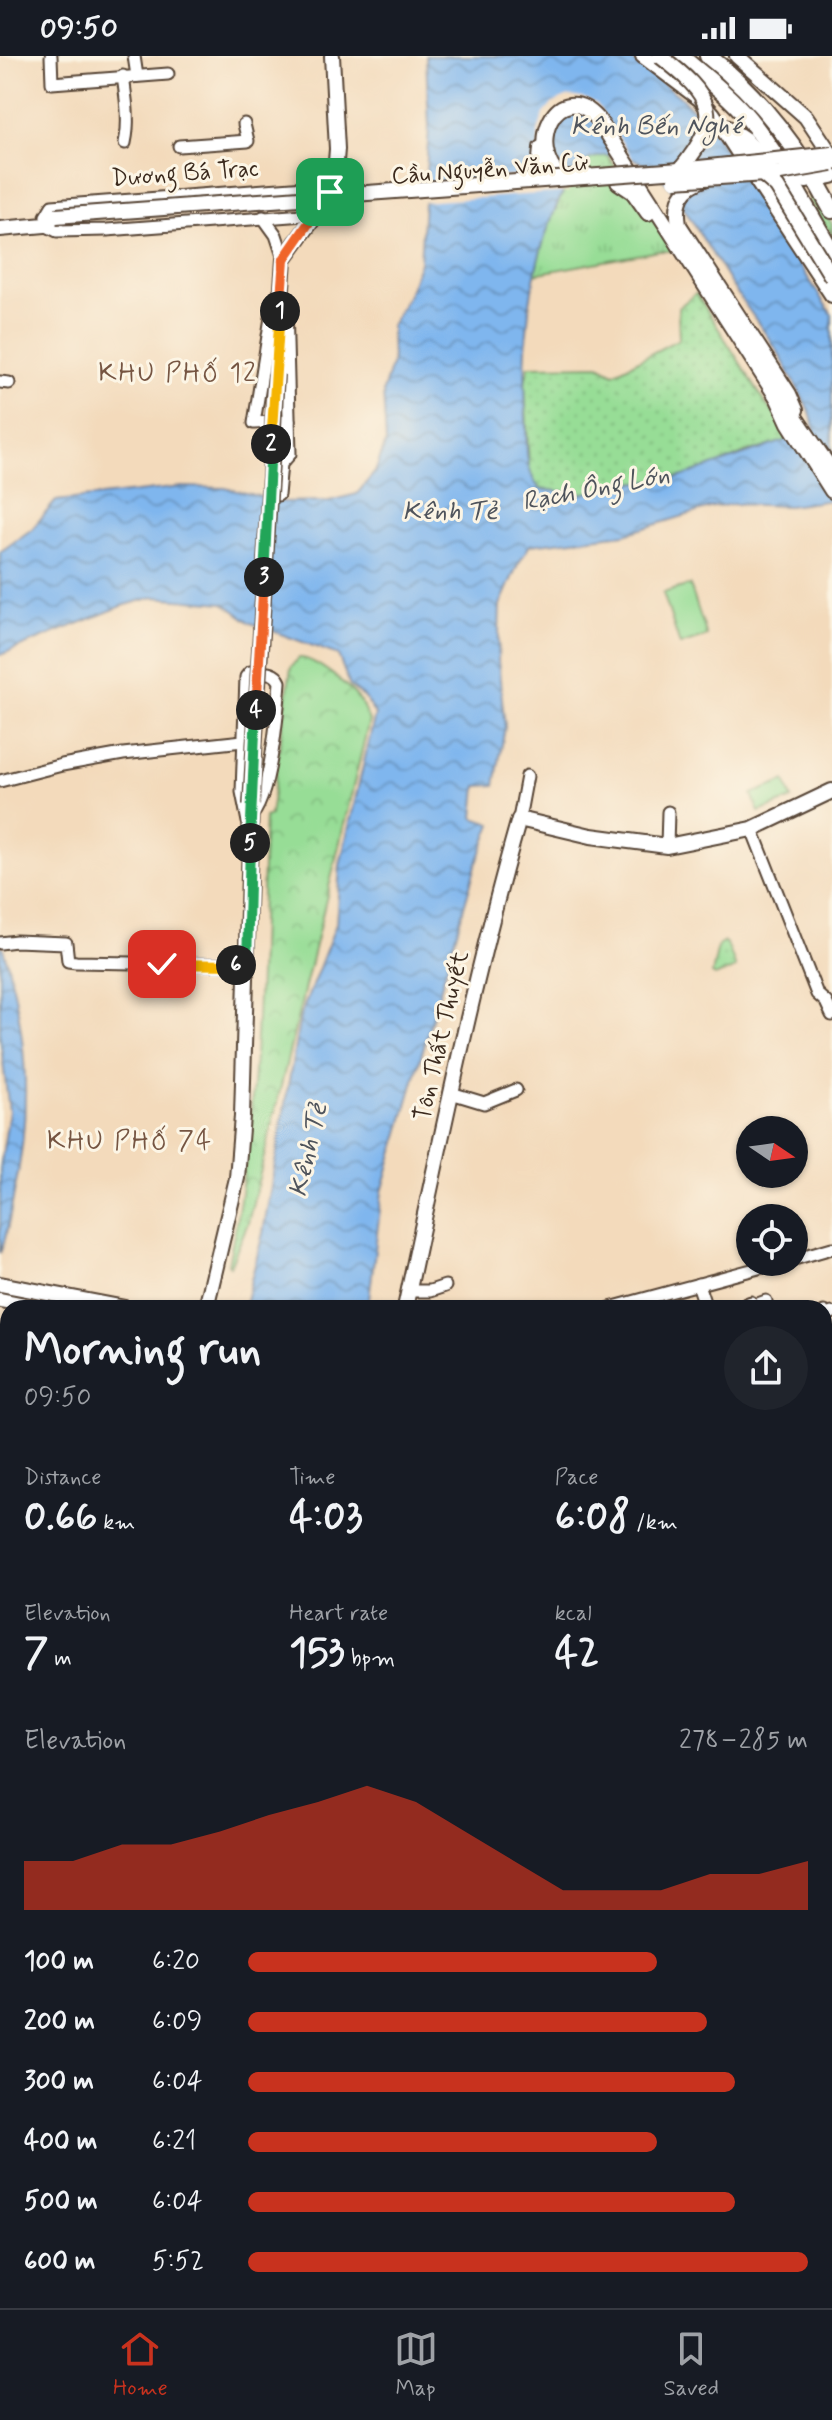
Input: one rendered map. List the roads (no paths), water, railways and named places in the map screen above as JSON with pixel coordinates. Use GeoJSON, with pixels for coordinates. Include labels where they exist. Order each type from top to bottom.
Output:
{"type":"FeatureCollection","features":[{"type":"Feature","properties":{"kind":"highway"},"geometry":{"type":"LineString","coordinates":[[680,56],[714,84],[749,120],[801,198],[832,252]]}},
{"type":"Feature","properties":{"kind":"highway"},"geometry":{"type":"LineString","coordinates":[[708,56],[753,99],[823,181],[832,210]]}},
{"type":"Feature","properties":{"kind":"highway"},"geometry":{"type":"LineString","coordinates":[[723,126],[744,140],[774,172],[788,178]]}},
{"type":"Feature","properties":{"kind":"highway"},"geometry":{"type":"LineString","coordinates":[[801,198],[806,187],[823,181]]}},
{"type":"Feature","properties":{"kind":"main road"},"geometry":{"type":"LineString","coordinates":[[208,1300],[237,1178],[242,1116],[251,816],[284,259],[317,214],[333,185],[337,149],[332,56]]}},
{"type":"Feature","properties":{"kind":"main road"},"geometry":{"type":"LineString","coordinates":[[643,56],[700,99],[723,126],[832,295]]}},
{"type":"Feature","properties":{"kind":"main road"},"geometry":{"type":"LineString","coordinates":[[660,56],[698,88],[708,112],[702,142],[680,170]]}},
{"type":"Feature","properties":{"kind":"main road"},"geometry":{"type":"LineString","coordinates":[[737,56],[806,117],[831,151]]}},
{"type":"Feature","properties":{"kind":"main road","name":"Cầu Nguyễn Văn Cừ"},"geometry":{"type":"LineString","coordinates":[[527,181],[541,164],[541,128],[544,117],[552,108],[566,100],[584,101],[598,111],[797,426]]}},
{"type":"Feature","properties":{"kind":"main road","name":"Cầu Nguyễn Văn Cừ"},"geometry":{"type":"LineString","coordinates":[[561,177],[548,160],[546,128],[551,116],[560,108],[572,105],[585,108],[595,115],[632,166]]}},
{"type":"Feature","properties":{"kind":"main road"},"geometry":{"type":"LineString","coordinates":[[778,213],[788,178],[800,154],[831,151]]}},
{"type":"Feature","properties":{"kind":"main road","name":"Cầu Nguyễn Văn Cừ"},"geometry":{"type":"LineString","coordinates":[[51,221],[561,177],[680,170],[831,151]]}},
{"type":"Feature","properties":{"kind":"main road","name":"Cầu Nguyễn Văn Cừ"},"geometry":{"type":"LineString","coordinates":[[51,221],[618,182],[705,179],[832,164]]}},
{"type":"Feature","properties":{"kind":"main road"},"geometry":{"type":"LineString","coordinates":[[762,174],[777,187],[832,277]]}},
{"type":"Feature","properties":{"kind":"main road"},"geometry":{"type":"LineString","coordinates":[[788,178],[823,181]]}},
{"type":"Feature","properties":{"kind":"main road"},"geometry":{"type":"LineString","coordinates":[[705,179],[691,184],[682,194],[678,207],[679,225],[789,394],[797,426],[832,491]]}},
{"type":"Feature","properties":{"kind":"main road"},"geometry":{"type":"LineString","coordinates":[[618,182],[636,195],[771,403],[797,426],[832,471]]}},
{"type":"Feature","properties":{"kind":"main road","name":"Dương Bá Trạc"},"geometry":{"type":"LineString","coordinates":[[0,219],[51,221]]}},
{"type":"Feature","properties":{"kind":"main road","name":"Dương Bá Trạc"},"geometry":{"type":"LineString","coordinates":[[0,229],[51,221]]}},
{"type":"Feature","properties":{"kind":"main road"},"geometry":{"type":"LineString","coordinates":[[519,819],[591,836],[667,846],[752,829],[832,791]]}},
{"type":"Feature","properties":{"kind":"main road","name":"Tôn Thất Thuyết"},"geometry":{"type":"LineString","coordinates":[[407,1300],[451,1093],[519,819]]}},
{"type":"Feature","properties":{"kind":"main road"},"geometry":{"type":"LineString","coordinates":[[0,1284],[84,1300]]}},
{"type":"Feature","properties":{"kind":"main road"},"geometry":{"type":"LineString","coordinates":[[20,1300],[22,1288]]}},
{"type":"Feature","properties":{"kind":"street"},"geometry":{"type":"LineString","coordinates":[[51,56],[52,83],[168,74]]}},
{"type":"Feature","properties":{"kind":"street"},"geometry":{"type":"LineString","coordinates":[[134,56],[137,76]]}},
{"type":"Feature","properties":{"kind":"street"},"geometry":{"type":"LineString","coordinates":[[123,76],[129,131],[125,143]]}},
{"type":"Feature","properties":{"kind":"street"},"geometry":{"type":"LineString","coordinates":[[179,146],[248,141],[244,124]]}},
{"type":"Feature","properties":{"kind":"street","name":"Dương Bá Trạc"},"geometry":{"type":"LineString","coordinates":[[317,214],[107,230],[57,231],[51,221],[52,206],[333,185]]}},
{"type":"Feature","properties":{"kind":"street"},"geometry":{"type":"LineString","coordinates":[[255,191],[261,205],[260,217],[276,235],[284,259]]}},
{"type":"Feature","properties":{"kind":"street"},"geometry":{"type":"LineString","coordinates":[[278,495],[281,464],[290,454],[286,305],[282,285]]}},
{"type":"Feature","properties":{"kind":"street"},"geometry":{"type":"LineString","coordinates":[[282,285],[273,305],[254,423],[289,421]]}},
{"type":"Feature","properties":{"kind":"street"},"geometry":{"type":"LineString","coordinates":[[270,673],[280,682],[263,800],[251,816],[245,816],[243,803],[243,741],[248,674],[270,673]]}},
{"type":"Feature","properties":{"kind":"street"},"geometry":{"type":"LineString","coordinates":[[0,781],[123,754],[243,741]]}},
{"type":"Feature","properties":{"kind":"street","name":"Tôn Thất Thuyết"},"geometry":{"type":"LineString","coordinates":[[519,819],[527,776]]}},
{"type":"Feature","properties":{"kind":"street"},"geometry":{"type":"LineString","coordinates":[[667,846],[668,812]]}},
{"type":"Feature","properties":{"kind":"street"},"geometry":{"type":"LineString","coordinates":[[752,829],[817,994],[826,1002],[832,1015]]}},
{"type":"Feature","properties":{"kind":"street"},"geometry":{"type":"LineString","coordinates":[[0,943],[66,943],[68,961],[76,962],[247,965]]}},
{"type":"Feature","properties":{"kind":"street"},"geometry":{"type":"LineString","coordinates":[[451,1093],[484,1103],[516,1090]]}},
{"type":"Feature","properties":{"kind":"street"},"geometry":{"type":"LineString","coordinates":[[808,1255],[832,1248]]}},
{"type":"Feature","properties":{"kind":"street"},"geometry":{"type":"LineString","coordinates":[[639,1300],[736,1274]]}},
{"type":"Feature","properties":{"kind":"street"},"geometry":{"type":"LineString","coordinates":[[698,1284],[703,1300]]}},
{"type":"Feature","properties":{"kind":"street"},"geometry":{"type":"LineString","coordinates":[[409,1291],[430,1291],[445,1286]]}},
{"type":"Feature","properties":{"kind":"water"},"geometry":{"type":"Polygon","coordinates":[[[426,56],[627,56],[683,99],[713,131],[832,315],[832,500],[789,506],[735,504],[713,507],[625,534],[530,545],[500,605],[498,661],[505,727],[495,785],[477,786],[474,818],[492,824],[476,865],[382,1192],[369,1300],[246,1300],[263,1233],[300,1017],[336,924],[340,865],[375,715],[365,698],[350,686],[338,655],[251,623],[224,603],[154,597],[122,606],[0,655],[0,552],[32,529],[56,501],[182,487],[225,488],[283,502],[329,501],[357,494],[375,472],[386,442],[383,391],[392,362],[391,326],[407,297],[420,262],[429,127],[426,56]],[[607,155],[579,166],[570,178],[548,229],[529,309],[525,391],[527,456],[531,474],[540,489],[581,494],[630,483],[675,479],[815,430],[810,412],[777,350],[732,286],[674,192],[634,159],[607,155]]]}},
{"type":"Feature","properties":{"kind":"water"},"geometry":{"type":"Polygon","coordinates":[[[0,938],[22,1036],[25,1100],[19,1165],[7,1233],[0,1253],[0,1169],[9,1111],[0,1037],[0,938]]]}},
{"type":"Feature","properties":{"kind":"district","name":"KHU PHỐ 12"},"geometry":{"type":"Point","coordinates":[178,374]}},
{"type":"Feature","properties":{"kind":"district","name":"KHU PHỐ 74"},"geometry":{"type":"Point","coordinates":[130,1142]}},
{"type":"Feature","properties":{"kind":"water label","name":"Kênh Bến Nghé"},"geometry":{"type":"Point","coordinates":[656,127]}},
{"type":"Feature","properties":{"kind":"water label","name":"Rạch Ông Lớn"},"geometry":{"type":"Point","coordinates":[596,489]}},
{"type":"Feature","properties":{"kind":"water label","name":"Kênh Tẻ"},"geometry":{"type":"Point","coordinates":[450,512]}},
{"type":"Feature","properties":{"kind":"water label","name":"Kênh Tẻ"},"geometry":{"type":"Point","coordinates":[309,1150]}}]}
